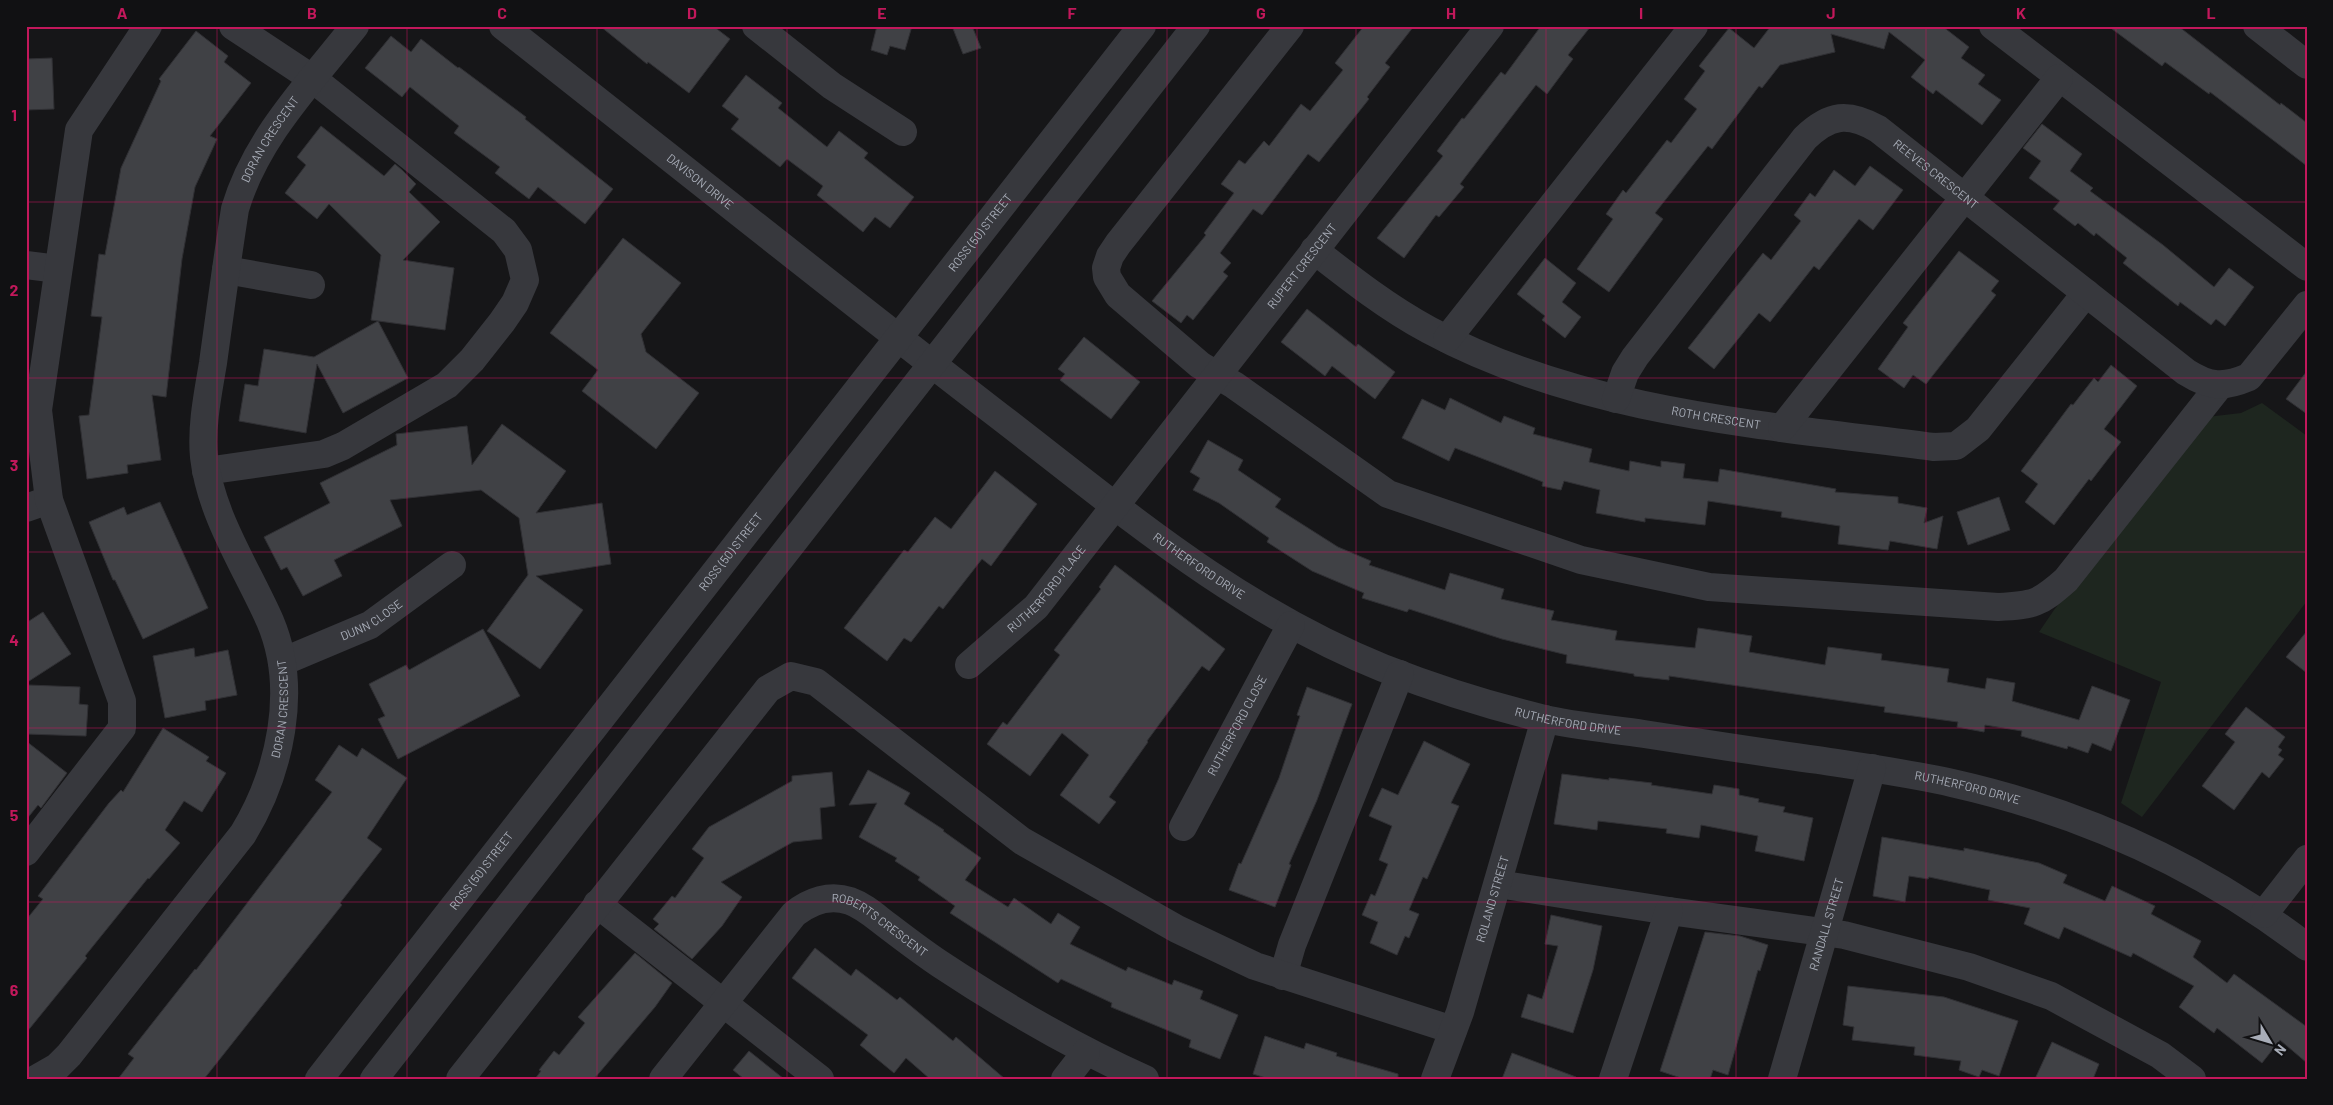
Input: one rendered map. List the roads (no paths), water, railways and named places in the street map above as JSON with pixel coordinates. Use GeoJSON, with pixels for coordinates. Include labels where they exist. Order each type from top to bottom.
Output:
{"type":"FeatureCollection","features":[{"type":"Feature","properties":{"kind":"street"},"geometry":{"type":"LineString","coordinates":[[26,852],[122,728],[122,701],[38,504],[38,410],[79,130],[148,26]]}},
{"type":"Feature","properties":{"kind":"street"},"geometry":{"type":"LineString","coordinates":[[206,471],[324,454],[343,446],[446,385],[472,360],[502,322],[516,303],[525,280],[518,250],[504,231],[313,79],[233,26]]}},
{"type":"Feature","properties":{"kind":"street","name":"DORAN CRESCENT"},"geometry":{"type":"LineString","coordinates":[[36,1079],[58,1067],[69,1055],[243,834],[254,816],[272,772],[278,748],[283,691],[282,662],[270,621],[228,535],[212,494],[204,454],[206,412],[234,209],[251,165],[265,140],[355,26]]}},
{"type":"Feature","properties":{"kind":"street","name":"DAVISON DRIVE"},"geometry":{"type":"LineString","coordinates":[[503,26],[898,337]]}},
{"type":"Feature","properties":{"kind":"street"},"geometry":{"type":"LineString","coordinates":[[756,26],[832,86],[903,132]]}},
{"type":"Feature","properties":{"kind":"street","name":"ROSS (50) STREET"},"geometry":{"type":"LineString","coordinates":[[319,1079],[1142,26]]}},
{"type":"Feature","properties":{"kind":"street"},"geometry":{"type":"LineString","coordinates":[[374,1079],[931,363],[1196,26]]}},
{"type":"Feature","properties":{"kind":"street"},"geometry":{"type":"LineString","coordinates":[[1290,26],[1118,244],[1110,256],[1106,268],[1107,277],[1118,295],[1200,365],[1234,385],[1388,494],[1581,560],[1709,587],[1998,608],[2030,605],[2048,596],[2066,580],[2220,385],[2235,383],[2249,376],[2307,304]]}},
{"type":"Feature","properties":{"kind":"street","name":"RUPERT CRESCENT"},"geometry":{"type":"LineString","coordinates":[[1115,506],[1490,26]]}},
{"type":"Feature","properties":{"kind":"street"},"geometry":{"type":"LineString","coordinates":[[1447,339],[1694,26]]}},
{"type":"Feature","properties":{"kind":"street"},"geometry":{"type":"LineString","coordinates":[[1993,26],[2307,266]]}},
{"type":"Feature","properties":{"kind":"street"},"geometry":{"type":"LineString","coordinates":[[2257,26],[2307,65]]}},
{"type":"Feature","properties":{"kind":"street"},"geometry":{"type":"LineString","coordinates":[[1782,428],[2059,78]]}},
{"type":"Feature","properties":{"kind":"street","name":"REEVES CRESCENT"},"geometry":{"type":"LineString","coordinates":[[1616,399],[1625,372],[1635,357],[1805,138],[1826,122],[1844,117],[1865,122],[1878,129],[2186,372],[2208,384],[2220,385]]}},
{"type":"Feature","properties":{"kind":"street","name":"ROTH CRESCENT"},"geometry":{"type":"LineString","coordinates":[[1314,250],[1386,303],[1447,339],[1518,370],[1577,390],[1616,399],[1782,428],[1934,447],[1956,446],[1978,430],[2086,293]]}},
{"type":"Feature","properties":{"kind":"street"},"geometry":{"type":"LineString","coordinates":[[26,265],[58,269]]}},
{"type":"Feature","properties":{"kind":"street"},"geometry":{"type":"LineString","coordinates":[[226,270],[311,285]]}},
{"type":"Feature","properties":{"kind":"street","name":"RUTHERFORD DRIVE"},"geometry":{"type":"LineString","coordinates":[[898,337],[1177,553],[1253,604],[1348,653],[1466,698],[1545,720],[1872,768],[1948,782],[2015,798],[2092,825],[2184,866],[2264,914],[2307,947]]}},
{"type":"Feature","properties":{"kind":"street","name":"RUTHERFORD PLACE"},"geometry":{"type":"LineString","coordinates":[[969,665],[1036,607],[1115,506]]}},
{"type":"Feature","properties":{"kind":"street","name":"DUNN CLOSE"},"geometry":{"type":"LineString","coordinates":[[282,662],[370,625],[452,565]]}},
{"type":"Feature","properties":{"kind":"street","name":"RUTHERFORD CLOSE"},"geometry":{"type":"LineString","coordinates":[[1183,827],[1291,625]]}},
{"type":"Feature","properties":{"kind":"street"},"geometry":{"type":"LineString","coordinates":[[1283,976],[1292,945],[1400,674]]}},
{"type":"Feature","properties":{"kind":"street"},"geometry":{"type":"LineString","coordinates":[[460,1079],[768,689],[791,676],[816,682],[1022,841],[1177,929],[1255,966],[1453,1030]]}},
{"type":"Feature","properties":{"kind":"street","name":"ROLAND STREET"},"geometry":{"type":"LineString","coordinates":[[1435,1079],[1453,1030],[1498,884],[1545,720]]}},
{"type":"Feature","properties":{"kind":"street","name":"RANDALL STREET"},"geometry":{"type":"LineString","coordinates":[[1784,1078],[1872,768]]}},
{"type":"Feature","properties":{"kind":"street"},"geometry":{"type":"LineString","coordinates":[[2264,914],[2307,859]]}},
{"type":"Feature","properties":{"kind":"street"},"geometry":{"type":"LineString","coordinates":[[1498,884],[1669,912],[1844,935],[1969,967],[2052,996],[2160,1055],[2192,1079]]}},
{"type":"Feature","properties":{"kind":"street","name":"ROBERTS CRESCENT"},"geometry":{"type":"LineString","coordinates":[[664,1079],[794,914],[806,905],[825,899],[839,898],[864,908],[952,971],[1086,1052],[1145,1079]]}},
{"type":"Feature","properties":{"kind":"street"},"geometry":{"type":"LineString","coordinates":[[597,904],[820,1079]]}},
{"type":"Feature","properties":{"kind":"street"},"geometry":{"type":"LineString","coordinates":[[1613,1079],[1669,912]]}},
{"type":"Feature","properties":{"kind":"street"},"geometry":{"type":"LineString","coordinates":[[1064,1079],[1086,1052]]}}]}
